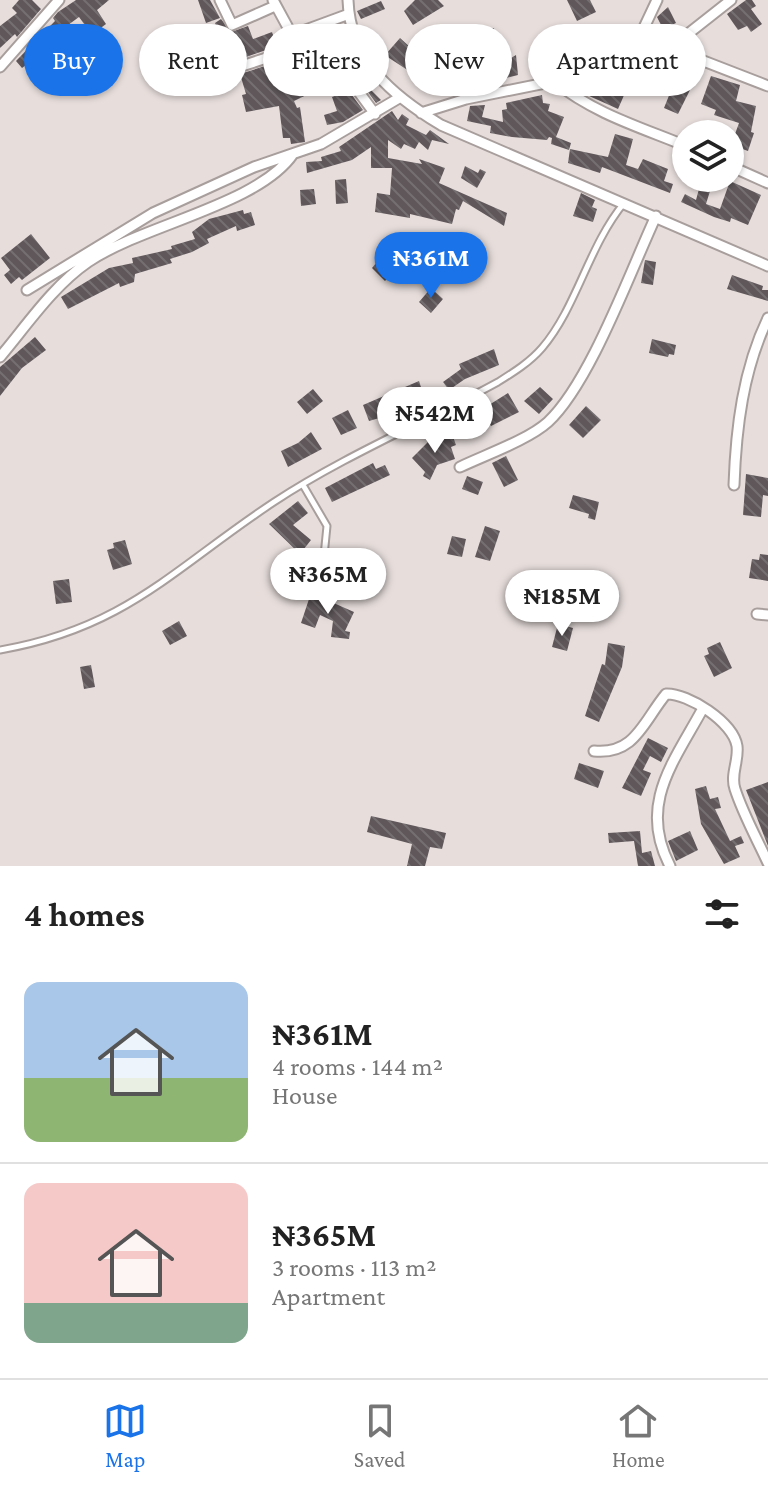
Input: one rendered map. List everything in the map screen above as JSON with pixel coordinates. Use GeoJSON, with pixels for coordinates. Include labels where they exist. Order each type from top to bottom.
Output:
{"type":"FeatureCollection","features":[{"type":"Feature","properties":{"kind":"street"},"geometry":{"type":"LineString","coordinates":[[0,67],[59,0]]}},
{"type":"Feature","properties":{"kind":"street"},"geometry":{"type":"LineString","coordinates":[[220,0],[232,25],[274,3],[286,24]]}},
{"type":"Feature","properties":{"kind":"street"},"geometry":{"type":"LineString","coordinates":[[348,0],[349,14],[361,51],[378,78],[421,113],[441,125],[768,266]]}},
{"type":"Feature","properties":{"kind":"street"},"geometry":{"type":"LineString","coordinates":[[646,24],[657,0]]}},
{"type":"Feature","properties":{"kind":"street"},"geometry":{"type":"LineString","coordinates":[[700,24],[731,0]]}},
{"type":"Feature","properties":{"kind":"street"},"geometry":{"type":"LineString","coordinates":[[322,24],[349,14]]}},
{"type":"Feature","properties":{"kind":"street"},"geometry":{"type":"LineString","coordinates":[[706,62],[768,86]]}},
{"type":"Feature","properties":{"kind":"street"},"geometry":{"type":"LineString","coordinates":[[421,113],[466,99],[528,87]]}},
{"type":"Feature","properties":{"kind":"street"},"geometry":{"type":"LineString","coordinates":[[362,96],[375,114]]}},
{"type":"Feature","properties":{"kind":"street"},"geometry":{"type":"LineString","coordinates":[[575,96],[633,128],[672,141]]}},
{"type":"Feature","properties":{"kind":"street"},"geometry":{"type":"LineString","coordinates":[[27,290],[153,213],[254,167],[321,144],[399,98]]}},
{"type":"Feature","properties":{"kind":"street"},"geometry":{"type":"LineString","coordinates":[[0,357],[62,285],[90,260],[271,179],[293,154]]}},
{"type":"Feature","properties":{"kind":"street"},"geometry":{"type":"LineString","coordinates":[[744,172],[768,183]]}},
{"type":"Feature","properties":{"kind":"street"},"geometry":{"type":"LineString","coordinates":[[460,467],[546,424],[558,410],[580,380],[656,216]]}},
{"type":"Feature","properties":{"kind":"street"},"geometry":{"type":"LineString","coordinates":[[734,485],[736,431],[743,397],[768,318]]}},
{"type":"Feature","properties":{"kind":"street"},"geometry":{"type":"LineString","coordinates":[[757,614],[768,615]]}},
{"type":"Feature","properties":{"kind":"street"},"geometry":{"type":"LineString","coordinates":[[594,751],[616,751],[628,745],[666,694],[679,694],[723,723],[734,738],[737,749],[734,787],[768,863]]}},
{"type":"Feature","properties":{"kind":"street"},"geometry":{"type":"LineString","coordinates":[[670,866],[656,819],[656,803],[662,784],[702,710]]}},
{"type":"Feature","properties":{"kind":"lane"},"geometry":{"type":"LineString","coordinates":[[0,650],[88,626],[138,601],[303,485],[498,382],[527,362],[555,330],[599,237],[625,203]]}},
{"type":"Feature","properties":{"kind":"lane"},"geometry":{"type":"LineString","coordinates":[[303,485],[327,526],[322,576]]}},
{"type":"Feature","properties":{"kind":"building"},"geometry":{"type":"Polygon","coordinates":[[[19,0],[32,0],[41,9],[28,24],[24,24],[17,37],[15,34],[0,48],[0,26],[17,13],[12,8],[19,0]]]}},
{"type":"Feature","properties":{"kind":"building"},"geometry":{"type":"Polygon","coordinates":[[[76,0],[109,0],[97,10],[106,24],[84,24],[79,17],[69,24],[52,24],[58,12],[76,0]]]}},
{"type":"Feature","properties":{"kind":"building"},"geometry":{"type":"Polygon","coordinates":[[[198,0],[210,0],[220,18],[206,23],[198,0]]]}},
{"type":"Feature","properties":{"kind":"building"},"geometry":{"type":"Polygon","coordinates":[[[415,0],[438,0],[444,6],[415,24],[404,11],[415,0]]]}},
{"type":"Feature","properties":{"kind":"building"},"geometry":{"type":"Polygon","coordinates":[[[567,0],[590,0],[596,12],[577,21],[567,0]]]}},
{"type":"Feature","properties":{"kind":"building"},"geometry":{"type":"Polygon","coordinates":[[[746,0],[752,0],[756,6],[751,9],[762,24],[751,32],[747,26],[738,30],[727,14],[746,0]]]}},
{"type":"Feature","properties":{"kind":"building"},"geometry":{"type":"Polygon","coordinates":[[[381,1],[385,9],[361,19],[357,11],[381,1]]]}},
{"type":"Feature","properties":{"kind":"building"},"geometry":{"type":"Polygon","coordinates":[[[668,7],[676,23],[660,24],[657,17],[668,7]]]}},
{"type":"Feature","properties":{"kind":"building"},"geometry":{"type":"Polygon","coordinates":[[[247,26],[253,39],[263,35],[263,51],[247,57],[247,26]]]}},
{"type":"Feature","properties":{"kind":"building"},"geometry":{"type":"Polygon","coordinates":[[[400,38],[405,43],[405,68],[389,58],[389,51],[400,38]]]}},
{"type":"Feature","properties":{"kind":"building"},"geometry":{"type":"Polygon","coordinates":[[[24,53],[24,66],[22,68],[16,61],[24,53]]]}},
{"type":"Feature","properties":{"kind":"building"},"geometry":{"type":"Polygon","coordinates":[[[516,55],[518,75],[512,76],[512,57],[516,55]]]}},
{"type":"Feature","properties":{"kind":"building"},"geometry":{"type":"Polygon","coordinates":[[[263,67],[263,96],[304,96],[294,101],[297,108],[300,107],[305,142],[291,144],[290,138],[283,138],[279,106],[246,112],[242,96],[247,96],[247,72],[263,67]]]}},
{"type":"Feature","properties":{"kind":"building"},"geometry":{"type":"Polygon","coordinates":[[[711,76],[740,85],[736,101],[756,106],[751,132],[754,133],[748,151],[744,150],[744,120],[714,115],[716,110],[701,104],[711,76]]]}},
{"type":"Feature","properties":{"kind":"building"},"geometry":{"type":"Polygon","coordinates":[[[353,96],[363,110],[343,122],[327,125],[324,115],[337,111],[332,97],[353,96]]]}},
{"type":"Feature","properties":{"kind":"building"},"geometry":{"type":"Polygon","coordinates":[[[542,96],[543,103],[550,104],[548,111],[564,117],[556,137],[571,143],[569,150],[551,144],[552,138],[549,137],[547,140],[490,133],[491,126],[467,121],[470,106],[485,105],[482,117],[503,122],[502,110],[507,109],[506,103],[542,96]]]}},
{"type":"Feature","properties":{"kind":"building"},"geometry":{"type":"Polygon","coordinates":[[[589,96],[624,96],[618,109],[589,96]]]}},
{"type":"Feature","properties":{"kind":"building"},"geometry":{"type":"Polygon","coordinates":[[[669,96],[687,96],[678,114],[664,108],[669,96]]]}},
{"type":"Feature","properties":{"kind":"building"},"geometry":{"type":"Polygon","coordinates":[[[392,111],[398,120],[402,114],[409,119],[406,125],[426,135],[430,130],[449,144],[432,140],[428,150],[419,142],[415,149],[404,144],[401,149],[388,140],[388,158],[422,164],[419,159],[445,168],[439,183],[507,213],[504,226],[463,201],[459,210],[456,209],[452,224],[410,214],[410,218],[375,212],[377,193],[390,195],[392,168],[371,168],[371,147],[352,160],[307,173],[306,162],[322,161],[321,157],[341,151],[339,147],[392,111]]]}},
{"type":"Feature","properties":{"kind":"building"},"geometry":{"type":"Polygon","coordinates":[[[615,134],[633,139],[626,165],[638,169],[643,159],[668,169],[664,181],[672,184],[670,193],[602,167],[600,173],[568,163],[570,149],[608,157],[615,134]]]}},
{"type":"Feature","properties":{"kind":"building"},"geometry":{"type":"Polygon","coordinates":[[[465,166],[478,173],[480,169],[486,172],[477,188],[461,178],[465,166]]]}},
{"type":"Feature","properties":{"kind":"building"},"geometry":{"type":"Polygon","coordinates":[[[346,179],[348,203],[336,204],[335,180],[346,179]]]}},
{"type":"Feature","properties":{"kind":"building"},"geometry":{"type":"Polygon","coordinates":[[[744,187],[761,195],[748,225],[731,218],[730,222],[714,217],[681,202],[685,194],[696,200],[698,192],[710,192],[706,204],[720,209],[726,192],[744,192],[744,187]]]}},
{"type":"Feature","properties":{"kind":"building"},"geometry":{"type":"Polygon","coordinates":[[[314,189],[316,204],[301,206],[300,190],[314,189]]]}},
{"type":"Feature","properties":{"kind":"building"},"geometry":{"type":"Polygon","coordinates":[[[581,193],[595,200],[592,207],[597,209],[593,222],[573,216],[581,193]]]}},
{"type":"Feature","properties":{"kind":"building"},"geometry":{"type":"Polygon","coordinates":[[[243,210],[244,214],[251,212],[255,225],[237,231],[236,226],[207,239],[209,243],[170,259],[172,263],[135,274],[134,282],[120,287],[119,283],[68,309],[61,297],[109,268],[133,263],[132,258],[172,249],[171,246],[195,239],[192,232],[209,219],[243,210]]]}},
{"type":"Feature","properties":{"kind":"building"},"geometry":{"type":"Polygon","coordinates":[[[31,234],[50,258],[22,280],[19,277],[11,284],[4,275],[10,270],[1,258],[31,234]]]}},
{"type":"Feature","properties":{"kind":"building"},"geometry":{"type":"Polygon","coordinates":[[[382,256],[396,269],[385,281],[372,268],[382,256]]]}},
{"type":"Feature","properties":{"kind":"building"},"geometry":{"type":"Polygon","coordinates":[[[645,260],[656,262],[653,285],[641,283],[645,260]]]}},
{"type":"Feature","properties":{"kind":"building"},"geometry":{"type":"Polygon","coordinates":[[[732,275],[763,286],[762,290],[768,290],[768,301],[727,289],[732,275]]]}},
{"type":"Feature","properties":{"kind":"building"},"geometry":{"type":"Polygon","coordinates":[[[431,288],[443,299],[431,313],[419,302],[431,288]]]}},
{"type":"Feature","properties":{"kind":"building"},"geometry":{"type":"Polygon","coordinates":[[[35,337],[46,350],[22,368],[0,396],[0,367],[35,337]]]}},
{"type":"Feature","properties":{"kind":"building"},"geometry":{"type":"Polygon","coordinates":[[[652,339],[676,345],[674,355],[669,354],[668,357],[649,353],[652,339]]]}},
{"type":"Feature","properties":{"kind":"building"},"geometry":{"type":"Polygon","coordinates":[[[494,349],[499,365],[465,379],[449,390],[443,382],[461,369],[459,364],[494,349]]]}},
{"type":"Feature","properties":{"kind":"building"},"geometry":{"type":"Polygon","coordinates":[[[419,381],[424,396],[404,403],[407,410],[369,421],[363,405],[419,381]]]}},
{"type":"Feature","properties":{"kind":"building"},"geometry":{"type":"Polygon","coordinates":[[[540,387],[553,399],[539,414],[524,401],[540,387]]]}},
{"type":"Feature","properties":{"kind":"building"},"geometry":{"type":"Polygon","coordinates":[[[313,389],[323,401],[307,414],[297,402],[313,389]]]}},
{"type":"Feature","properties":{"kind":"building"},"geometry":{"type":"Polygon","coordinates":[[[508,393],[519,412],[491,426],[481,410],[508,393]]]}},
{"type":"Feature","properties":{"kind":"building"},"geometry":{"type":"Polygon","coordinates":[[[586,406],[601,420],[583,438],[569,425],[586,406]]]}},
{"type":"Feature","properties":{"kind":"building"},"geometry":{"type":"Polygon","coordinates":[[[348,410],[357,428],[341,435],[332,418],[348,410]]]}},
{"type":"Feature","properties":{"kind":"building"},"geometry":{"type":"Polygon","coordinates":[[[311,432],[322,449],[288,467],[281,451],[311,432]]]}},
{"type":"Feature","properties":{"kind":"building"},"geometry":{"type":"Polygon","coordinates":[[[452,434],[456,445],[451,447],[455,459],[437,465],[430,480],[423,476],[425,472],[412,458],[428,442],[452,434]]]}},
{"type":"Feature","properties":{"kind":"building"},"geometry":{"type":"Polygon","coordinates":[[[506,456],[518,480],[504,487],[492,463],[506,456]]]}},
{"type":"Feature","properties":{"kind":"building"},"geometry":{"type":"Polygon","coordinates":[[[373,463],[376,469],[385,465],[390,475],[332,502],[325,488],[373,463]]]}},
{"type":"Feature","properties":{"kind":"building"},"geometry":{"type":"Polygon","coordinates":[[[746,474],[768,478],[768,496],[763,495],[761,517],[743,515],[746,474]]]}},
{"type":"Feature","properties":{"kind":"building"},"geometry":{"type":"Polygon","coordinates":[[[467,476],[483,482],[478,495],[462,489],[467,476]]]}},
{"type":"Feature","properties":{"kind":"building"},"geometry":{"type":"Polygon","coordinates":[[[573,495],[599,502],[595,520],[588,518],[589,514],[569,508],[573,495]]]}},
{"type":"Feature","properties":{"kind":"building"},"geometry":{"type":"Polygon","coordinates":[[[298,501],[308,513],[293,525],[311,540],[300,554],[269,524],[298,501]]]}},
{"type":"Feature","properties":{"kind":"building"},"geometry":{"type":"Polygon","coordinates":[[[485,526],[500,531],[490,561],[475,557],[485,526]]]}},
{"type":"Feature","properties":{"kind":"building"},"geometry":{"type":"Polygon","coordinates":[[[452,536],[466,539],[462,557],[447,554],[452,536]]]}},
{"type":"Feature","properties":{"kind":"building"},"geometry":{"type":"Polygon","coordinates":[[[125,540],[132,564],[113,570],[107,550],[114,548],[113,543],[125,540]]]}},
{"type":"Feature","properties":{"kind":"building"},"geometry":{"type":"Polygon","coordinates":[[[760,554],[768,555],[768,581],[749,578],[752,559],[759,560],[760,554]]]}},
{"type":"Feature","properties":{"kind":"building"},"geometry":{"type":"Polygon","coordinates":[[[69,579],[72,602],[56,604],[53,581],[69,579]]]}},
{"type":"Feature","properties":{"kind":"building"},"geometry":{"type":"Polygon","coordinates":[[[311,593],[354,612],[345,631],[350,632],[349,639],[331,637],[333,621],[320,615],[315,628],[301,623],[311,593]]]}},
{"type":"Feature","properties":{"kind":"building"},"geometry":{"type":"Polygon","coordinates":[[[179,621],[187,636],[170,645],[162,631],[179,621]]]}},
{"type":"Feature","properties":{"kind":"building"},"geometry":{"type":"Polygon","coordinates":[[[558,624],[573,628],[567,651],[552,647],[558,624]]]}},
{"type":"Feature","properties":{"kind":"building"},"geometry":{"type":"Polygon","coordinates":[[[720,642],[732,668],[714,677],[704,656],[709,654],[707,648],[720,642]]]}},
{"type":"Feature","properties":{"kind":"building"},"geometry":{"type":"Polygon","coordinates":[[[608,643],[625,646],[622,667],[599,722],[585,716],[602,664],[605,665],[608,643]]]}},
{"type":"Feature","properties":{"kind":"building"},"geometry":{"type":"Polygon","coordinates":[[[91,665],[95,687],[84,689],[80,667],[91,665]]]}},
{"type":"Feature","properties":{"kind":"building"},"geometry":{"type":"Polygon","coordinates":[[[648,738],[668,748],[661,762],[650,756],[643,770],[651,773],[641,796],[622,788],[648,738]]]}},
{"type":"Feature","properties":{"kind":"building"},"geometry":{"type":"Polygon","coordinates":[[[579,763],[604,771],[598,788],[574,779],[579,763]]]}},
{"type":"Feature","properties":{"kind":"building"},"geometry":{"type":"Polygon","coordinates":[[[768,782],[768,846],[746,790],[768,782]]]}},
{"type":"Feature","properties":{"kind":"building"},"geometry":{"type":"Polygon","coordinates":[[[706,786],[710,799],[718,797],[721,808],[715,809],[730,841],[741,836],[744,843],[735,846],[740,857],[724,864],[701,824],[695,789],[706,786]]]}},
{"type":"Feature","properties":{"kind":"building"},"geometry":{"type":"Polygon","coordinates":[[[371,816],[446,833],[442,849],[430,847],[425,866],[407,866],[412,844],[367,832],[371,816]]]}},
{"type":"Feature","properties":{"kind":"building"},"geometry":{"type":"Polygon","coordinates":[[[640,831],[642,853],[651,851],[655,866],[638,866],[634,841],[609,843],[608,833],[640,831]]]}},
{"type":"Feature","properties":{"kind":"building"},"geometry":{"type":"Polygon","coordinates":[[[690,831],[698,850],[676,861],[668,841],[690,831]]]}}]}
